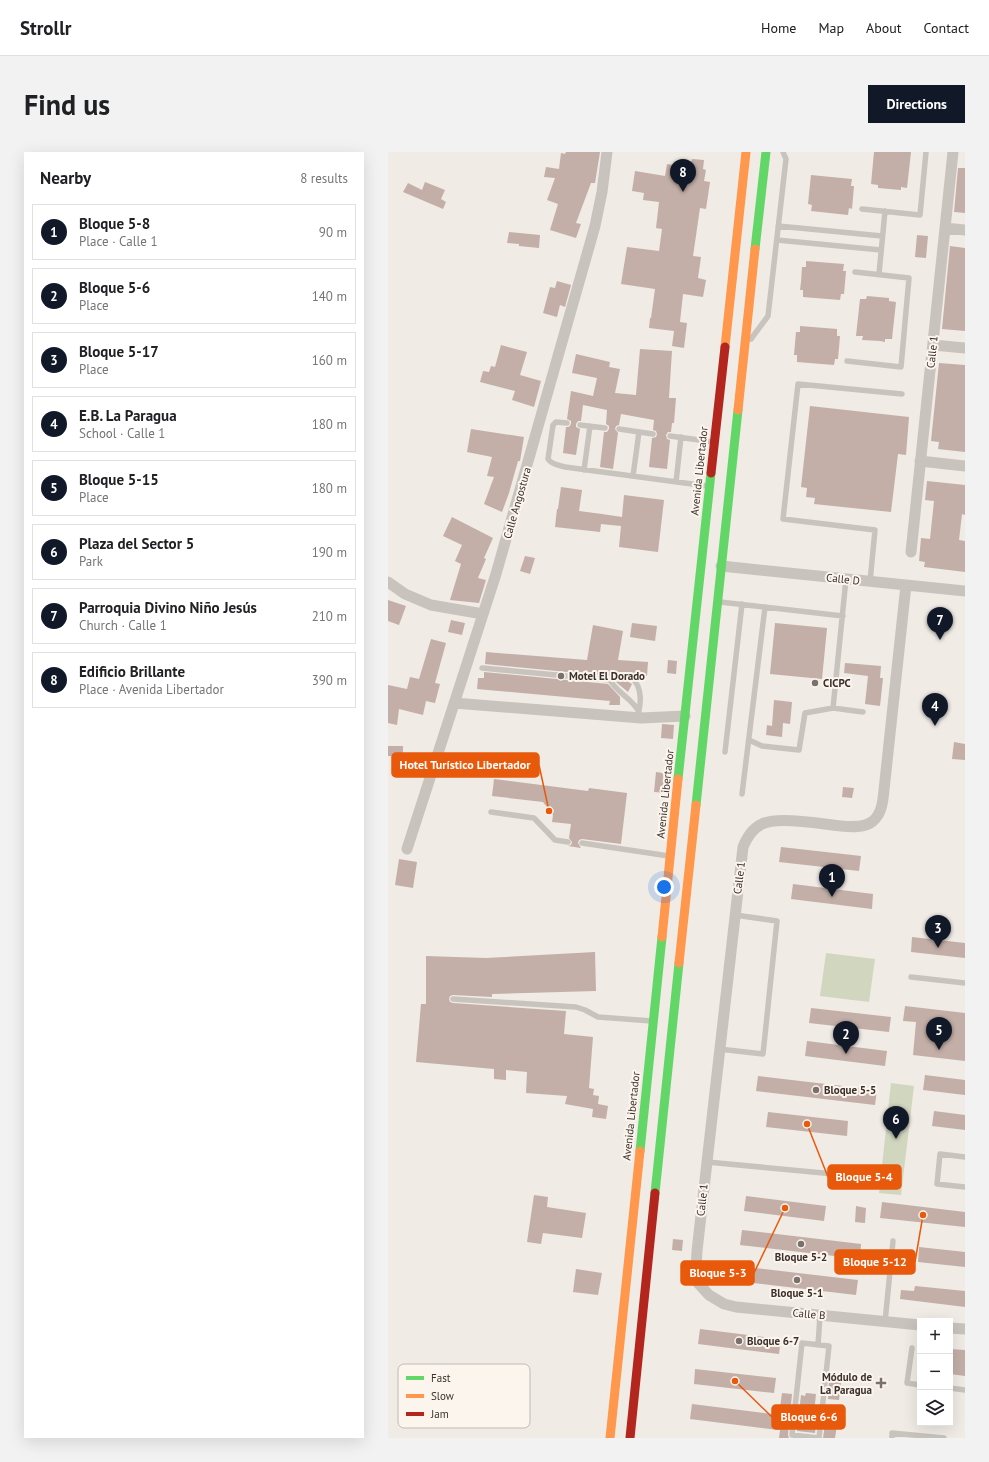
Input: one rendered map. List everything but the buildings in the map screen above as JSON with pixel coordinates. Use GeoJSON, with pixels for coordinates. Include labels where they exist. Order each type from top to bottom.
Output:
{"type":"FeatureCollection","features":[{"type":"Feature","properties":{"kind":"main road","name":"Avenida Libertador"},"geometry":{"type":"LineString","coordinates":[[630,1438],[717,601],[711,565],[710,487],[746,152]]}},
{"type":"Feature","properties":{"kind":"main road","name":"Avenida Libertador"},"geometry":{"type":"LineString","coordinates":[[610,1438],[685,716],[711,565],[745,347],[766,152]]}},
{"type":"Feature","properties":{"kind":"street","name":"Calle Angostura"},"geometry":{"type":"LineString","coordinates":[[407,849],[501,559],[595,226],[602,192],[607,152]]}},
{"type":"Feature","properties":{"kind":"street","name":"Calle 1"},"geometry":{"type":"LineString","coordinates":[[911,552],[953,152]]}},
{"type":"Feature","properties":{"kind":"street"},"geometry":{"type":"LineString","coordinates":[[945,228],[965,230]]}},
{"type":"Feature","properties":{"kind":"street"},"geometry":{"type":"LineString","coordinates":[[933,345],[965,348]]}},
{"type":"Feature","properties":{"kind":"street"},"geometry":{"type":"LineString","coordinates":[[920,461],[965,466]]}},
{"type":"Feature","properties":{"kind":"street","name":"Calle D"},"geometry":{"type":"LineString","coordinates":[[711,565],[965,591]]}},
{"type":"Feature","properties":{"kind":"street"},"geometry":{"type":"LineString","coordinates":[[388,582],[405,594],[431,605],[483,614]]}},
{"type":"Feature","properties":{"kind":"street","name":"Calle 1"},"geometry":{"type":"LineString","coordinates":[[703,1289],[698,1283],[696,1270],[697,1251],[734,915],[743,847],[750,834],[762,824],[776,820],[860,826],[869,824],[877,817],[882,806],[884,790],[906,585]]}},
{"type":"Feature","properties":{"kind":"street"},"geometry":{"type":"LineString","coordinates":[[454,703],[685,716]]}},
{"type":"Feature","properties":{"kind":"street","name":"Calle B"},"geometry":{"type":"LineString","coordinates":[[703,1289],[715,1300],[736,1307],[917,1325]]}},
{"type":"Feature","properties":{"kind":"street"},"geometry":{"type":"LineString","coordinates":[[953,1328],[965,1329]]}},
{"type":"Feature","properties":{"kind":"lane"},"geometry":{"type":"LineString","coordinates":[[745,347],[768,316],[786,159],[783,152]]}},
{"type":"Feature","properties":{"kind":"lane"},"geometry":{"type":"LineString","coordinates":[[862,209],[920,215],[926,152]]}},
{"type":"Feature","properties":{"kind":"lane"},"geometry":{"type":"LineString","coordinates":[[879,274],[885,211]]}},
{"type":"Feature","properties":{"kind":"lane"},"geometry":{"type":"LineString","coordinates":[[778,226],[882,236]]}},
{"type":"Feature","properties":{"kind":"lane"},"geometry":{"type":"LineString","coordinates":[[777,240],[881,250]]}},
{"type":"Feature","properties":{"kind":"lane"},"geometry":{"type":"LineString","coordinates":[[847,361],[901,367],[909,278],[855,272]]}},
{"type":"Feature","properties":{"kind":"lane"},"geometry":{"type":"LineString","coordinates":[[870,582],[875,530],[783,519],[798,384],[902,394]]}},
{"type":"Feature","properties":{"kind":"lane"},"geometry":{"type":"LineString","coordinates":[[567,423],[556,422],[554,425],[548,459],[556,465],[710,487]]}},
{"type":"Feature","properties":{"kind":"lane"},"geometry":{"type":"LineString","coordinates":[[580,424],[605,428]]}},
{"type":"Feature","properties":{"kind":"lane"},"geometry":{"type":"LineString","coordinates":[[584,470],[590,426]]}},
{"type":"Feature","properties":{"kind":"lane"},"geometry":{"type":"LineString","coordinates":[[619,429],[653,434]]}},
{"type":"Feature","properties":{"kind":"lane"},"geometry":{"type":"LineString","coordinates":[[633,476],[639,432]]}},
{"type":"Feature","properties":{"kind":"lane"},"geometry":{"type":"LineString","coordinates":[[670,436],[714,442]]}},
{"type":"Feature","properties":{"kind":"lane"},"geometry":{"type":"LineString","coordinates":[[676,482],[681,437]]}},
{"type":"Feature","properties":{"kind":"lane"},"geometry":{"type":"LineString","coordinates":[[833,708],[846,579]]}},
{"type":"Feature","properties":{"kind":"lane"},"geometry":{"type":"LineString","coordinates":[[717,601],[843,616]]}},
{"type":"Feature","properties":{"kind":"lane"},"geometry":{"type":"LineString","coordinates":[[725,752],[742,604]]}},
{"type":"Feature","properties":{"kind":"lane"},"geometry":{"type":"LineString","coordinates":[[742,794],[764,607]]}},
{"type":"Feature","properties":{"kind":"lane"},"geometry":{"type":"LineString","coordinates":[[482,668],[610,680],[618,676],[629,677],[635,681],[639,687],[641,695],[640,714]]}},
{"type":"Feature","properties":{"kind":"lane"},"geometry":{"type":"LineString","coordinates":[[610,680],[632,702],[640,714]]}},
{"type":"Feature","properties":{"kind":"lane"},"geometry":{"type":"LineString","coordinates":[[749,740],[762,746],[799,750],[805,713],[833,708],[863,712]]}},
{"type":"Feature","properties":{"kind":"lane"},"geometry":{"type":"LineString","coordinates":[[491,812],[534,818],[555,840],[568,842]]}},
{"type":"Feature","properties":{"kind":"lane"},"geometry":{"type":"LineString","coordinates":[[582,843],[670,856]]}},
{"type":"Feature","properties":{"kind":"lane"},"geometry":{"type":"LineString","coordinates":[[719,1048],[763,1054],[777,920],[734,915]]}},
{"type":"Feature","properties":{"kind":"lane"},"geometry":{"type":"LineString","coordinates":[[911,977],[965,983]]}},
{"type":"Feature","properties":{"kind":"lane"},"geometry":{"type":"LineString","coordinates":[[453,999],[576,1007],[598,1017],[653,1021]]}},
{"type":"Feature","properties":{"kind":"lane"},"geometry":{"type":"LineString","coordinates":[[965,1156],[940,1154],[937,1184],[965,1187]]}},
{"type":"Feature","properties":{"kind":"lane"},"geometry":{"type":"LineString","coordinates":[[706,1162],[834,1174]]}},
{"type":"Feature","properties":{"kind":"lane"},"geometry":{"type":"LineString","coordinates":[[885,1322],[893,1241]]}},
{"type":"Feature","properties":{"kind":"lane"},"geometry":{"type":"LineString","coordinates":[[818,1345],[820,1316]]}},
{"type":"Feature","properties":{"kind":"lane"},"geometry":{"type":"LineString","coordinates":[[802,1343],[818,1345],[829,1346],[819,1438],[792,1435],[802,1343]]}},
{"type":"Feature","properties":{"kind":"lane"},"geometry":{"type":"LineString","coordinates":[[912,1348],[908,1383],[917,1384]]}},
{"type":"Feature","properties":{"kind":"lane"},"geometry":{"type":"LineString","coordinates":[[953,1388],[965,1390]]}},
{"type":"Feature","properties":{"kind":"lane"},"geometry":{"type":"LineString","coordinates":[[892,1438],[892,1433],[944,1438]]}},
{"type":"Feature","properties":{"kind":"green space"},"geometry":{"type":"Polygon","coordinates":[[[826,953],[875,959],[869,1002],[820,996],[826,953]]]}},
{"type":"Feature","properties":{"kind":"green space"},"geometry":{"type":"Polygon","coordinates":[[[891,1083],[914,1086],[901,1195],[879,1193],[891,1083]]]}},
{"type":"Feature","properties":{"kind":"traffic: fast"},"geometry":{"type":"LineString","coordinates":[[755,249],[766,152]]}},
{"type":"Feature","properties":{"kind":"traffic: fast"},"geometry":{"type":"LineString","coordinates":[[696,805],[738,410]]}},
{"type":"Feature","properties":{"kind":"traffic: fast"},"geometry":{"type":"LineString","coordinates":[[678,779],[711,473]]}},
{"type":"Feature","properties":{"kind":"traffic: fast"},"geometry":{"type":"LineString","coordinates":[[640,1151],[662,937]]}},
{"type":"Feature","properties":{"kind":"traffic: fast"},"geometry":{"type":"LineString","coordinates":[[655,1193],[679,963]]}},
{"type":"Feature","properties":{"kind":"traffic: slow"},"geometry":{"type":"LineString","coordinates":[[725,347],[746,152]]}},
{"type":"Feature","properties":{"kind":"traffic: slow"},"geometry":{"type":"LineString","coordinates":[[738,410],[755,249]]}},
{"type":"Feature","properties":{"kind":"traffic: slow"},"geometry":{"type":"LineString","coordinates":[[662,937],[678,779]]}},
{"type":"Feature","properties":{"kind":"traffic: slow"},"geometry":{"type":"LineString","coordinates":[[679,963],[696,805]]}},
{"type":"Feature","properties":{"kind":"traffic: slow"},"geometry":{"type":"LineString","coordinates":[[610,1438],[640,1151]]}},
{"type":"Feature","properties":{"kind":"traffic: jam"},"geometry":{"type":"LineString","coordinates":[[711,473],[725,347]]}},
{"type":"Feature","properties":{"kind":"traffic: jam"},"geometry":{"type":"LineString","coordinates":[[630,1438],[655,1193]]}},
{"type":"Feature","properties":{"kind":"place","name":"Edificio Brillante"},"geometry":{"type":"Point","coordinates":[683,192]}},
{"type":"Feature","properties":{"kind":"place","name":"Parroquia Divino Niño Jesús"},"geometry":{"type":"Point","coordinates":[940,640]}},
{"type":"Feature","properties":{"kind":"place","name":"Motel El Dorado"},"geometry":{"type":"Point","coordinates":[561,676]}},
{"type":"Feature","properties":{"kind":"place","name":"CICPC"},"geometry":{"type":"Point","coordinates":[815,683]}},
{"type":"Feature","properties":{"kind":"place","name":"E.B. La Paragua"},"geometry":{"type":"Point","coordinates":[935,726]}},
{"type":"Feature","properties":{"kind":"place","name":"Hotel Turístico Libertador"},"geometry":{"type":"Point","coordinates":[549,811]}},
{"type":"Feature","properties":{"kind":"place","name":"Bloque 5-8"},"geometry":{"type":"Point","coordinates":[832,897]}},
{"type":"Feature","properties":{"kind":"place","name":"Bloque 5-17"},"geometry":{"type":"Point","coordinates":[938,948]}},
{"type":"Feature","properties":{"kind":"place","name":"Bloque 5-15"},"geometry":{"type":"Point","coordinates":[939,1050]}},
{"type":"Feature","properties":{"kind":"place","name":"Bloque 5-6"},"geometry":{"type":"Point","coordinates":[846,1054]}},
{"type":"Feature","properties":{"kind":"place","name":"Bloque 5-5"},"geometry":{"type":"Point","coordinates":[816,1090]}},
{"type":"Feature","properties":{"kind":"place","name":"Bloque 5-4"},"geometry":{"type":"Point","coordinates":[807,1124]}},
{"type":"Feature","properties":{"kind":"place","name":"Plaza del Sector 5"},"geometry":{"type":"Point","coordinates":[896,1139]}},
{"type":"Feature","properties":{"kind":"place","name":"Bloque 5-3"},"geometry":{"type":"Point","coordinates":[785,1208]}},
{"type":"Feature","properties":{"kind":"place","name":"Bloque 5-12"},"geometry":{"type":"Point","coordinates":[923,1215]}},
{"type":"Feature","properties":{"kind":"place","name":"Bloque 5-2"},"geometry":{"type":"Point","coordinates":[801,1244]}},
{"type":"Feature","properties":{"kind":"place","name":"Bloque 5-1"},"geometry":{"type":"Point","coordinates":[797,1280]}},
{"type":"Feature","properties":{"kind":"place","name":"Bloque 6-7"},"geometry":{"type":"Point","coordinates":[739,1341]}},
{"type":"Feature","properties":{"kind":"place","name":"Bloque 6-6"},"geometry":{"type":"Point","coordinates":[735,1381]}},
{"type":"Feature","properties":{"kind":"place","name":"Módulo de La Paragua"},"geometry":{"type":"Point","coordinates":[881,1383]}}]}
